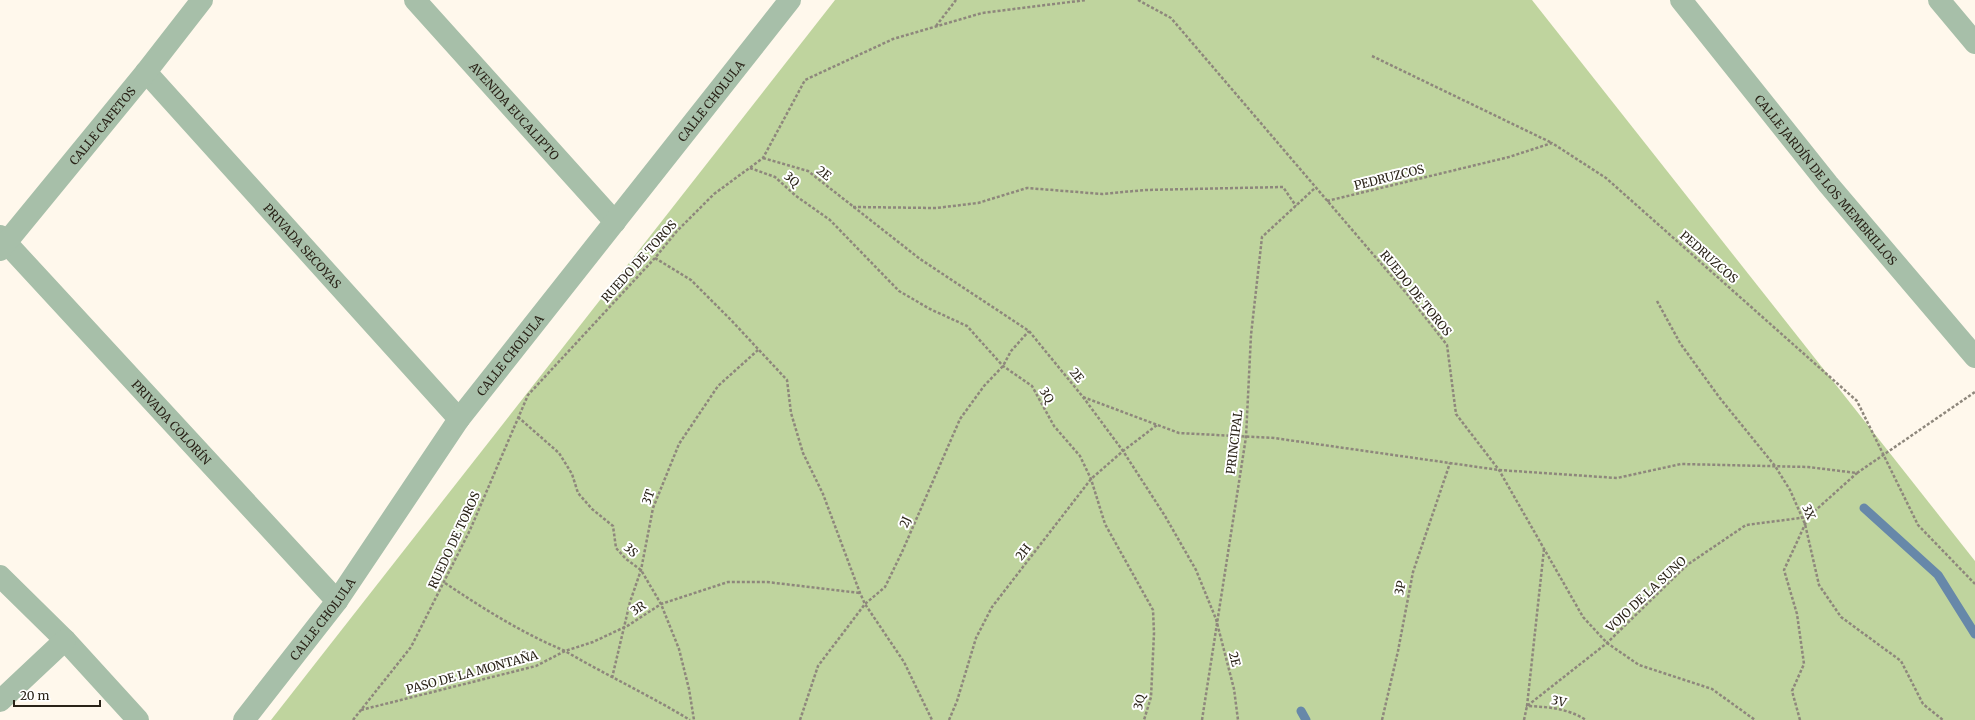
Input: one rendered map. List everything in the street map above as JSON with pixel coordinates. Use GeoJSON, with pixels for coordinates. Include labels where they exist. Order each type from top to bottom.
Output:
{"type":"FeatureCollection","features":[{"type":"Feature","properties":{"kind":"street","name":"CALLE CAFETOS"},"geometry":{"type":"LineString","coordinates":[[2,243],[146,72],[202,0]]}},
{"type":"Feature","properties":{"kind":"street","name":"AVENIDA EUCALIPTO"},"geometry":{"type":"LineString","coordinates":[[415,0],[615,222]]}},
{"type":"Feature","properties":{"kind":"street","name":"CALLE CHOLULA"},"geometry":{"type":"LineString","coordinates":[[244,720],[337,601],[459,419],[790,0]]}},
{"type":"Feature","properties":{"kind":"street","name":"CALLE JARDÍN DE LOS MEMBRILLOS"},"geometry":{"type":"LineString","coordinates":[[1681,0],[1828,184],[1975,357]]}},
{"type":"Feature","properties":{"kind":"street"},"geometry":{"type":"LineString","coordinates":[[1939,0],[1975,43]]}},
{"type":"Feature","properties":{"kind":"street","name":"PRIVADA SECOYAS"},"geometry":{"type":"LineString","coordinates":[[146,72],[459,419]]}},
{"type":"Feature","properties":{"kind":"street","name":"PRIVADA COLORÍN"},"geometry":{"type":"LineString","coordinates":[[2,243],[337,601]]}},
{"type":"Feature","properties":{"kind":"street"},"geometry":{"type":"LineString","coordinates":[[0,576],[65,640],[138,720]]}},
{"type":"Feature","properties":{"kind":"street"},"geometry":{"type":"LineString","coordinates":[[0,701],[65,640]]}},
{"type":"Feature","properties":{"kind":"path"},"geometry":{"type":"LineString","coordinates":[[936,27],[956,0]]}},
{"type":"Feature","properties":{"kind":"path","name":"RUEDO DE TOROS"},"geometry":{"type":"LineString","coordinates":[[353,720],[411,647],[445,583],[470,530],[528,395],[655,258],[677,231],[714,194],[762,158],[805,80],[893,39],[982,13],[1086,0]]}},
{"type":"Feature","properties":{"kind":"path","name":"RUEDO DE TOROS"},"geometry":{"type":"LineString","coordinates":[[1138,0],[1171,18],[1407,294],[1447,345],[1456,414],[1499,470],[1583,617],[1607,643],[1639,665],[1712,689],[1755,720]]}},
{"type":"Feature","properties":{"kind":"path"},"geometry":{"type":"LineString","coordinates":[[1372,56],[1552,143]]}},
{"type":"Feature","properties":{"kind":"path","name":"PEDRUZCOS"},"geometry":{"type":"LineString","coordinates":[[1327,201],[1502,158],[1552,143],[1606,178],[1857,401],[1918,525],[1975,584]]}},
{"type":"Feature","properties":{"kind":"path","name":"2E"},"geometry":{"type":"LineString","coordinates":[[762,158],[808,172],[920,259],[1029,331],[1083,397],[1123,451],[1165,516],[1196,570],[1216,619],[1234,689],[1238,720]]}},
{"type":"Feature","properties":{"kind":"path","name":"3Q"},"geometry":{"type":"LineString","coordinates":[[750,168],[775,176],[796,196],[830,220],[900,291],[930,310],[967,326],[1003,366],[1032,386],[1054,426],[1080,456],[1091,479],[1104,524],[1153,610],[1154,634],[1151,697],[1144,720]]}},
{"type":"Feature","properties":{"kind":"path"},"geometry":{"type":"LineString","coordinates":[[852,207],[936,208],[957,206],[978,203],[1027,188],[1102,194],[1145,190],[1283,187],[1296,206]]}},
{"type":"Feature","properties":{"kind":"path","name":"PRINCIPAL"},"geometry":{"type":"LineString","coordinates":[[1202,720],[1216,619],[1246,437],[1251,335],[1262,237],[1315,188]]}},
{"type":"Feature","properties":{"kind":"path"},"geometry":{"type":"LineString","coordinates":[[655,258],[691,280],[787,380],[791,413],[803,453],[823,494],[864,604],[904,662],[932,720]]}},
{"type":"Feature","properties":{"kind":"path","name":"3X"},"geometry":{"type":"LineString","coordinates":[[1657,301],[1680,343],[1719,397],[1775,466],[1790,490],[1805,524],[1819,585],[1841,617],[1901,661],[1923,704],[1944,720]]}},
{"type":"Feature","properties":{"kind":"path","name":"2J"},"geometry":{"type":"LineString","coordinates":[[800,720],[818,666],[864,604],[885,587],[902,552],[960,419],[984,386],[1003,366],[1011,352],[1029,331]]}},
{"type":"Feature","properties":{"kind":"path","name":"3T"},"geometry":{"type":"LineString","coordinates":[[612,678],[630,602],[641,570],[653,508],[679,444],[718,386],[758,350]]}},
{"type":"Feature","properties":{"kind":"path"},"geometry":{"type":"LineString","coordinates":[[1800,720],[1792,691],[1804,664],[1797,614],[1784,570],[1808,517],[1857,473],[1975,392]]}},
{"type":"Feature","properties":{"kind":"path"},"geometry":{"type":"LineString","coordinates":[[1083,397],[1179,433],[1274,438],[1499,470],[1617,478],[1681,464],[1808,467],[1857,473]]}},
{"type":"Feature","properties":{"kind":"path","name":"3S"},"geometry":{"type":"LineString","coordinates":[[518,416],[559,453],[572,474],[578,493],[592,509],[613,526],[616,548],[626,560],[641,570],[661,604],[679,649],[689,689],[694,720]]}},
{"type":"Feature","properties":{"kind":"path","name":"2H"},"geometry":{"type":"LineString","coordinates":[[949,720],[957,701],[976,638],[992,607],[1091,479],[1123,451],[1157,425]]}},
{"type":"Feature","properties":{"kind":"path","name":"3P"},"geometry":{"type":"LineString","coordinates":[[1382,720],[1398,651],[1413,572],[1450,463]]}},
{"type":"Feature","properties":{"kind":"path","name":"VOJO DE LA SUNO"},"geometry":{"type":"LineString","coordinates":[[1527,706],[1607,643],[1687,565],[1746,525],[1808,517]]}},
{"type":"Feature","properties":{"kind":"path"},"geometry":{"type":"LineString","coordinates":[[1524,720],[1527,706],[1544,549]]}},
{"type":"Feature","properties":{"kind":"path","name":"3R"},"geometry":{"type":"LineString","coordinates":[[565,652],[594,642],[624,626],[629,625],[661,604],[728,582],[767,582],[860,593]]}},
{"type":"Feature","properties":{"kind":"path"},"geometry":{"type":"LineString","coordinates":[[445,583],[487,611],[534,639],[565,652],[612,678],[650,696],[690,720]]}},
{"type":"Feature","properties":{"kind":"path","name":"PASO DE LA MONTAÑA"},"geometry":{"type":"LineString","coordinates":[[361,710],[536,666],[565,652]]}},
{"type":"Feature","properties":{"kind":"path","name":"3V"},"geometry":{"type":"LineString","coordinates":[[1527,706],[1552,706],[1578,715],[1586,720]]}},
{"type":"Feature","properties":{"kind":"green space"},"geometry":{"type":"Polygon","coordinates":[[[835,0],[1532,0],[1975,561],[1975,720],[271,720],[835,0]]]}},
{"type":"Feature","properties":{"kind":"waterway"},"geometry":{"type":"LineString","coordinates":[[1864,508],[1938,575],[1975,634]]}},
{"type":"Feature","properties":{"kind":"waterway"},"geometry":{"type":"LineString","coordinates":[[1301,711],[1306,720]]}}]}
